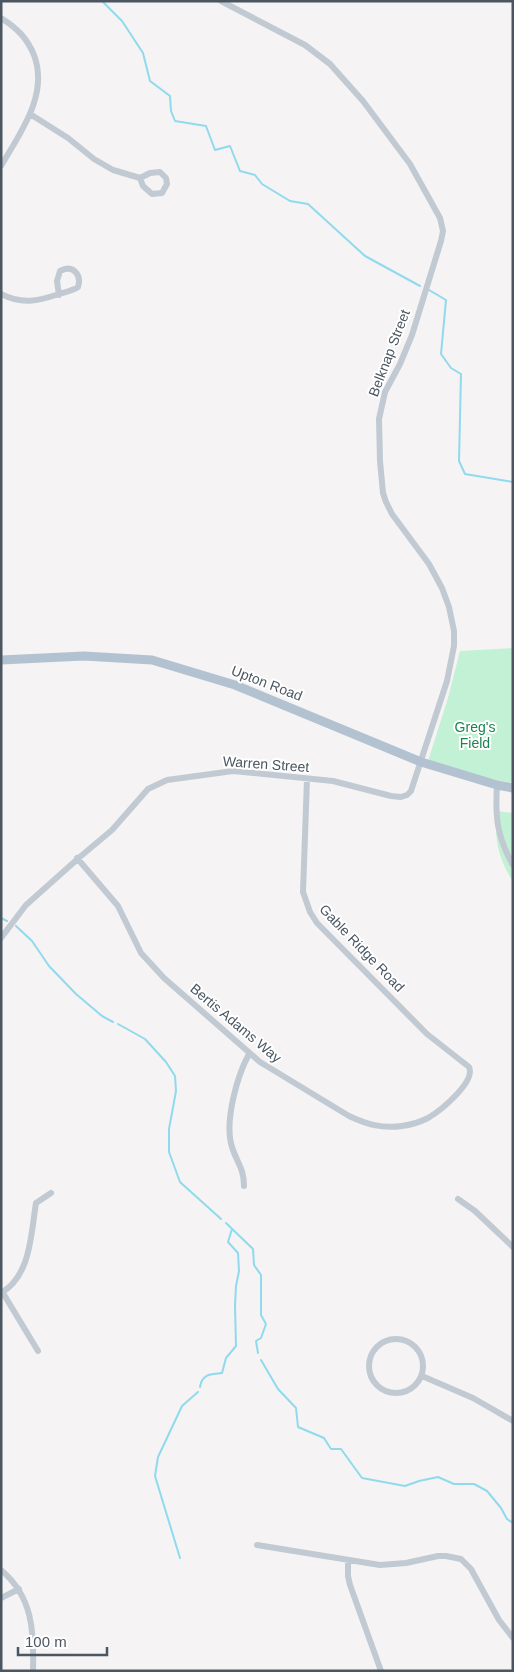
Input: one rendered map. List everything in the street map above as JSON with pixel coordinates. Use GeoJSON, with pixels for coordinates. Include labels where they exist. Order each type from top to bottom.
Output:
{"type":"FeatureCollection","features":[{"type":"Feature","properties":{"kind":"main road","name":"Upton Road"},"geometry":{"type":"LineString","coordinates":[[1,660],[84,656],[152,660],[235,685],[420,762],[513,788]]}},
{"type":"Feature","properties":{"kind":"street","name":"Belknap Street"},"geometry":{"type":"LineString","coordinates":[[222,1],[305,45],[330,64],[363,101],[410,164],[440,218],[441,241],[412,335],[400,364],[385,392],[379,419],[380,461],[383,493],[386,502],[392,514],[429,564],[446,597],[452,618],[454,646],[452,663],[420,762]]}},
{"type":"Feature","properties":{"kind":"street"},"geometry":{"type":"LineString","coordinates":[[1,18],[22,34],[30,47],[37,63],[39,85],[36,100],[30,114],[1,166]]}},
{"type":"Feature","properties":{"kind":"street"},"geometry":{"type":"LineString","coordinates":[[30,114],[68,138],[94,159],[114,170],[140,178]]}},
{"type":"Feature","properties":{"kind":"street"},"geometry":{"type":"LineString","coordinates":[[1,294],[9,298],[40,301],[59,294]]}},
{"type":"Feature","properties":{"kind":"street","name":"Warren Street"},"geometry":{"type":"LineString","coordinates":[[1,938],[26,905],[112,830],[148,789],[167,780],[233,771],[334,782],[401,797],[408,795],[411,791],[420,762]]}},
{"type":"Feature","properties":{"kind":"street","name":"Gable Ridge Road"},"geometry":{"type":"LineString","coordinates":[[306,779],[303,892],[310,912],[317,923],[428,1034],[469,1067],[471,1072]]}},
{"type":"Feature","properties":{"kind":"street"},"geometry":{"type":"LineString","coordinates":[[498,785],[495,815],[498,832],[504,850],[513,865]]}},
{"type":"Feature","properties":{"kind":"street","name":"Bertis Adams Way"},"geometry":{"type":"LineString","coordinates":[[78,858],[118,906],[141,953],[164,978],[249,1054],[273,1071],[349,1116],[363,1122],[387,1127],[416,1123],[429,1117],[462,1089],[469,1080],[471,1072]]}},
{"type":"Feature","properties":{"kind":"street"},"geometry":{"type":"LineString","coordinates":[[244,1186],[242,1166],[232,1148],[229,1131],[242,1066],[249,1054]]}},
{"type":"Feature","properties":{"kind":"street"},"geometry":{"type":"LineString","coordinates":[[38,1352],[2,1293],[12,1286],[23,1269],[36,1203],[51,1193]]}},
{"type":"Feature","properties":{"kind":"street"},"geometry":{"type":"LineString","coordinates":[[458,1199],[475,1211],[512,1245]]}},
{"type":"Feature","properties":{"kind":"street"},"geometry":{"type":"LineString","coordinates":[[394,1339],[413,1344],[422,1357],[424,1366],[422,1376],[416,1384],[406,1391],[398,1392],[384,1389],[372,1379],[370,1373],[370,1361],[373,1350],[384,1340],[394,1339]]}},
{"type":"Feature","properties":{"kind":"street"},"geometry":{"type":"LineString","coordinates":[[422,1376],[473,1398],[513,1420]]}},
{"type":"Feature","properties":{"kind":"street"},"geometry":{"type":"LineString","coordinates":[[256,1545],[387,1565],[438,1556],[461,1559],[471,1569],[499,1620],[513,1638]]}},
{"type":"Feature","properties":{"kind":"street"},"geometry":{"type":"LineString","coordinates":[[348,1560],[350,1585],[381,1671]]}},
{"type":"Feature","properties":{"kind":"street"},"geometry":{"type":"LineString","coordinates":[[1,1570],[19,1589],[25,1600],[32,1640],[32,1671]]}},
{"type":"Feature","properties":{"kind":"street"},"geometry":{"type":"LineString","coordinates":[[1,1598],[19,1589]]}},
{"type":"Feature","properties":{"kind":"green space","name":"Greg's Field"},"geometry":{"type":"Polygon","coordinates":[[[513,648],[513,783],[486,778],[428,761],[448,698],[460,651],[513,648]]]}},
{"type":"Feature","properties":{"kind":"green space"},"geometry":{"type":"Polygon","coordinates":[[[497,811],[513,813],[513,882],[498,848],[496,831],[497,811]]]}},
{"type":"Feature","properties":{"kind":"waterway"},"geometry":{"type":"LineString","coordinates":[[102,1],[122,21],[143,53],[150,81],[170,96],[171,111],[175,121],[206,126],[215,150],[230,146],[240,171],[255,175],[262,184],[290,201],[308,204],[365,256],[420,286]]}},
{"type":"Feature","properties":{"kind":"waterway"},"geometry":{"type":"LineString","coordinates":[[429,290],[446,300],[441,354],[451,368],[461,374],[459,461],[465,474],[513,482]]}},
{"type":"Feature","properties":{"kind":"waterway"},"geometry":{"type":"LineString","coordinates":[[1,918],[7,921]]}},
{"type":"Feature","properties":{"kind":"waterway"},"geometry":{"type":"LineString","coordinates":[[16,926],[32,941],[49,966],[76,994],[102,1016],[113,1022]]}},
{"type":"Feature","properties":{"kind":"waterway"},"geometry":{"type":"LineString","coordinates":[[118,1024],[145,1039],[166,1062],[175,1076],[176,1091],[169,1129],[169,1152],[180,1182],[221,1219]]}},
{"type":"Feature","properties":{"kind":"waterway"},"geometry":{"type":"LineString","coordinates":[[226,1223],[253,1249],[254,1265],[261,1275],[261,1315],[266,1324],[261,1338],[256,1341],[258,1353]]}},
{"type":"Feature","properties":{"kind":"waterway"},"geometry":{"type":"LineString","coordinates":[[200,1387],[205,1377],[210,1374],[222,1373],[226,1358],[236,1346],[235,1306],[239,1271],[238,1253],[228,1242],[232,1229]]}},
{"type":"Feature","properties":{"kind":"waterway"},"geometry":{"type":"LineString","coordinates":[[261,1360],[278,1389],[296,1408],[298,1427],[324,1438],[331,1449],[341,1449],[362,1478],[405,1486],[438,1477],[454,1484],[474,1484],[487,1491],[501,1508],[507,1519],[513,1523]]}},
{"type":"Feature","properties":{"kind":"waterway"},"geometry":{"type":"LineString","coordinates":[[180,1558],[155,1476],[158,1457],[182,1406],[198,1392]]}}]}
